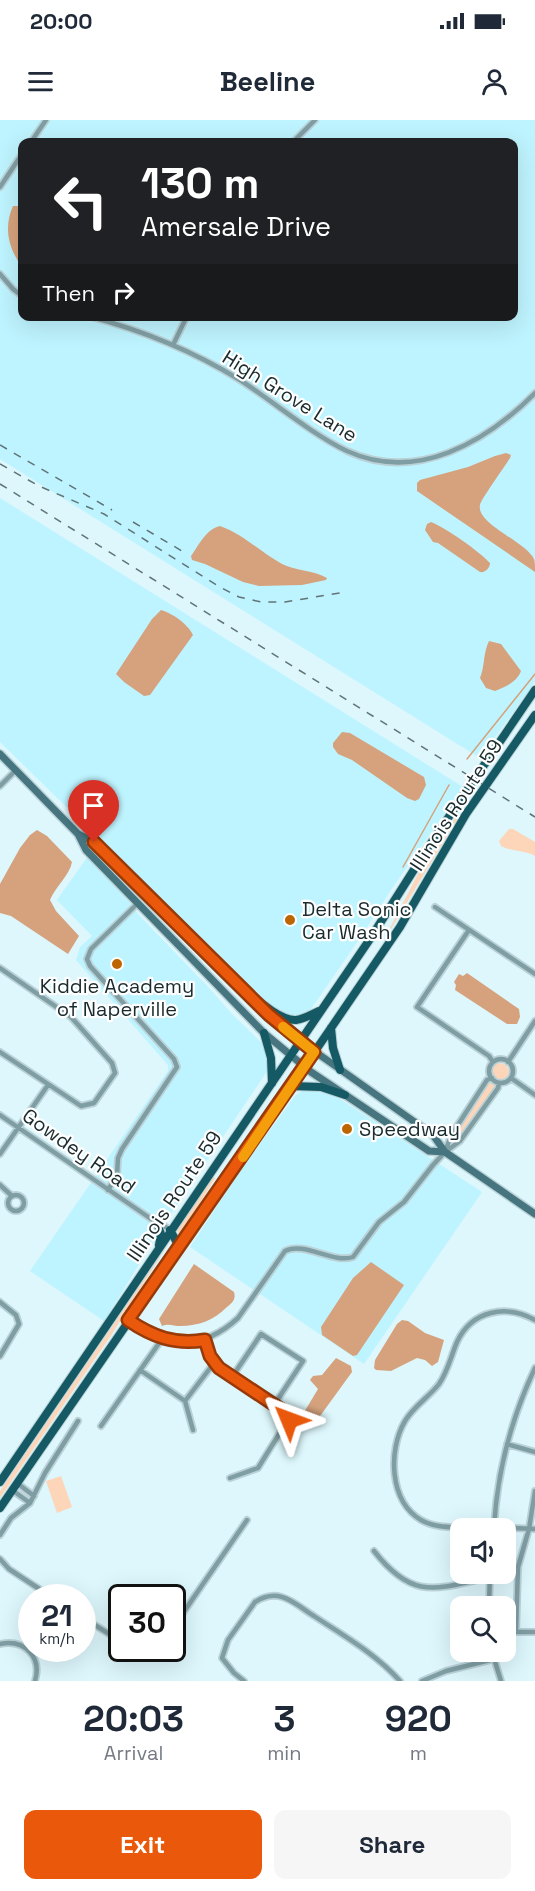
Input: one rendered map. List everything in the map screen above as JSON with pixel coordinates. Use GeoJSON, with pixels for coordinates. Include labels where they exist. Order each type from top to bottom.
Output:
{"type":"FeatureCollection","features":[{"type":"Feature","properties":{"kind":"main road","name":"Illinois Route 59"},"geometry":{"type":"LineString","coordinates":[[0,1482],[321,1011],[535,690]]}},
{"type":"Feature","properties":{"kind":"main road","name":"Illinois Route 59"},"geometry":{"type":"LineString","coordinates":[[0,1508],[400,927],[465,814],[535,715]]}},
{"type":"Feature","properties":{"kind":"main road"},"geometry":{"type":"LineString","coordinates":[[0,754],[78,834],[86,850],[137,904],[264,1033],[304,1066],[429,1151],[445,1152]]}},
{"type":"Feature","properties":{"kind":"main road"},"geometry":{"type":"LineString","coordinates":[[78,834],[94,842],[269,1015],[300,1041],[433,1135],[445,1152],[535,1214]]}},
{"type":"Feature","properties":{"kind":"main road"},"geometry":{"type":"LineString","coordinates":[[239,985],[279,1016],[288,1019],[300,1019],[321,1011]]}},
{"type":"Feature","properties":{"kind":"main road"},"geometry":{"type":"LineString","coordinates":[[331,1028],[333,1048],[340,1070]]}},
{"type":"Feature","properties":{"kind":"main road"},"geometry":{"type":"LineString","coordinates":[[264,1033],[271,1058],[272,1083]]}},
{"type":"Feature","properties":{"kind":"main road"},"geometry":{"type":"LineString","coordinates":[[291,1086],[321,1087],[345,1095]]}},
{"type":"Feature","properties":{"kind":"main road"},"geometry":{"type":"LineString","coordinates":[[157,1223],[161,1239],[158,1247]]}},
{"type":"Feature","properties":{"kind":"main road"},"geometry":{"type":"LineString","coordinates":[[170,1230],[180,1248]]}},
{"type":"Feature","properties":{"kind":"street"},"geometry":{"type":"LineString","coordinates":[[33,138],[46,120]]}},
{"type":"Feature","properties":{"kind":"street"},"geometry":{"type":"LineString","coordinates":[[297,138],[315,120]]}},
{"type":"Feature","properties":{"kind":"street"},"geometry":{"type":"LineString","coordinates":[[0,187],[18,160]]}},
{"type":"Feature","properties":{"kind":"street"},"geometry":{"type":"LineString","coordinates":[[0,274],[18,293]]}},
{"type":"Feature","properties":{"kind":"street","name":"High Grove Lane"},"geometry":{"type":"LineString","coordinates":[[105,321],[172,345],[228,374],[346,450],[385,461],[419,461],[453,452],[493,429],[535,393]]}},
{"type":"Feature","properties":{"kind":"street"},"geometry":{"type":"LineString","coordinates":[[172,345],[184,321]]}},
{"type":"Feature","properties":{"kind":"street"},"geometry":{"type":"LineString","coordinates":[[0,786],[16,770]]}},
{"type":"Feature","properties":{"kind":"street"},"geometry":{"type":"LineString","coordinates":[[108,1190],[117,1176],[118,1158],[122,1149],[177,1067],[174,1059],[90,966],[87,959],[91,949],[137,904]]}},
{"type":"Feature","properties":{"kind":"street"},"geometry":{"type":"LineString","coordinates":[[435,907],[535,975]]}},
{"type":"Feature","properties":{"kind":"street"},"geometry":{"type":"LineString","coordinates":[[469,930],[417,1007],[489,1056],[494,1062]]}},
{"type":"Feature","properties":{"kind":"street"},"geometry":{"type":"LineString","coordinates":[[0,968],[71,1017],[108,1058],[114,1068],[113,1077],[98,1100],[91,1105],[78,1105],[0,1052]]}},
{"type":"Feature","properties":{"kind":"street"},"geometry":{"type":"LineString","coordinates":[[508,1062],[535,1021]]}},
{"type":"Feature","properties":{"kind":"street"},"geometry":{"type":"LineString","coordinates":[[501,1060],[508,1062],[513,1068],[511,1078],[499,1083],[492,1078],[489,1072],[494,1062],[501,1060]]}},
{"type":"Feature","properties":{"kind":"street"},"geometry":{"type":"LineString","coordinates":[[445,1152],[453,1132],[487,1080],[492,1078]]}},
{"type":"Feature","properties":{"kind":"street"},"geometry":{"type":"LineString","coordinates":[[511,1078],[535,1095]]}},
{"type":"Feature","properties":{"kind":"street"},"geometry":{"type":"LineString","coordinates":[[128,1320],[162,1339],[187,1342],[205,1340],[228,1327],[238,1318],[282,1254],[290,1249],[344,1259],[353,1257],[379,1222],[410,1196],[432,1164],[460,1141],[498,1088],[499,1083]]}},
{"type":"Feature","properties":{"kind":"street"},"geometry":{"type":"LineString","coordinates":[[0,1154],[48,1085]]}},
{"type":"Feature","properties":{"kind":"street","name":"Gowdey Road"},"geometry":{"type":"LineString","coordinates":[[0,1115],[170,1230]]}},
{"type":"Feature","properties":{"kind":"street"},"geometry":{"type":"LineString","coordinates":[[0,1185],[12,1196]]}},
{"type":"Feature","properties":{"kind":"street"},"geometry":{"type":"LineString","coordinates":[[0,1302],[14,1312],[19,1320],[17,1330],[0,1356]]}},
{"type":"Feature","properties":{"kind":"street"},"geometry":{"type":"LineString","coordinates":[[450,1527],[427,1523],[409,1510],[401,1496],[395,1478],[394,1453],[399,1434],[412,1410],[441,1381],[458,1342],[472,1323],[487,1314],[503,1310],[520,1312],[535,1320]]}},
{"type":"Feature","properties":{"kind":"street"},"geometry":{"type":"LineString","coordinates":[[232,1377],[261,1334],[303,1361],[274,1405]]}},
{"type":"Feature","properties":{"kind":"street"},"geometry":{"type":"LineString","coordinates":[[101,1426],[162,1339]]}},
{"type":"Feature","properties":{"kind":"street"},"geometry":{"type":"LineString","coordinates":[[205,1340],[214,1363],[288,1415],[288,1424],[258,1468],[230,1478]]}},
{"type":"Feature","properties":{"kind":"street"},"geometry":{"type":"LineString","coordinates":[[185,1401],[214,1363]]}},
{"type":"Feature","properties":{"kind":"street"},"geometry":{"type":"LineString","coordinates":[[495,1518],[507,1444],[535,1368]]}},
{"type":"Feature","properties":{"kind":"street"},"geometry":{"type":"LineString","coordinates":[[141,1370],[185,1401],[193,1430]]}},
{"type":"Feature","properties":{"kind":"street"},"geometry":{"type":"LineString","coordinates":[[0,1535],[11,1518],[30,1503],[45,1473],[78,1421]]}},
{"type":"Feature","properties":{"kind":"street"},"geometry":{"type":"LineString","coordinates":[[507,1444],[535,1452]]}},
{"type":"Feature","properties":{"kind":"street"},"geometry":{"type":"LineString","coordinates":[[15,1487],[34,1496]]}},
{"type":"Feature","properties":{"kind":"street"},"geometry":{"type":"LineString","coordinates":[[15,1487],[30,1503]]}},
{"type":"Feature","properties":{"kind":"street"},"geometry":{"type":"LineString","coordinates":[[535,1491],[529,1529],[518,1567],[516,1632],[535,1632]]}},
{"type":"Feature","properties":{"kind":"street"},"geometry":{"type":"LineString","coordinates":[[186,1609],[247,1520]]}},
{"type":"Feature","properties":{"kind":"street"},"geometry":{"type":"LineString","coordinates":[[516,1529],[535,1529]]}},
{"type":"Feature","properties":{"kind":"street"},"geometry":{"type":"LineString","coordinates":[[374,1551],[387,1567],[423,1588],[438,1588],[454,1584]]}},
{"type":"Feature","properties":{"kind":"street"},"geometry":{"type":"LineString","coordinates":[[0,1559],[9,1569],[32,1584]]}},
{"type":"Feature","properties":{"kind":"street"},"geometry":{"type":"LineString","coordinates":[[244,1681],[222,1658],[224,1648],[255,1602],[273,1595],[288,1599],[375,1657],[400,1681]]}},
{"type":"Feature","properties":{"kind":"street"},"geometry":{"type":"LineString","coordinates":[[0,1644],[18,1643],[32,1653],[38,1667],[35,1681]]}},
{"type":"Feature","properties":{"kind":"street"},"geometry":{"type":"LineString","coordinates":[[422,1681],[446,1671],[482,1662]]}},
{"type":"Feature","properties":{"kind":"street"},"geometry":{"type":"LineString","coordinates":[[495,1662],[501,1681]]}},
{"type":"Feature","properties":{"kind":"shaded area"},"geometry":{"type":"Polygon","coordinates":[[[0,120],[535,120],[535,682],[480,758],[0,459],[0,120]]]}},
{"type":"Feature","properties":{"kind":"shaded area"},"geometry":{"type":"Polygon","coordinates":[[[13,206],[18,207],[18,260],[9,238],[10,214],[13,206]]]}},
{"type":"Feature","properties":{"kind":"shaded area"},"geometry":{"type":"Polygon","coordinates":[[[506,453],[511,455],[510,458],[481,502],[481,512],[493,526],[529,552],[534,559],[535,572],[417,491],[417,483],[420,480],[468,467],[506,453]]]}},
{"type":"Feature","properties":{"kind":"shaded area"},"geometry":{"type":"Polygon","coordinates":[[[0,498],[463,787],[311,1009],[301,1016],[290,1017],[278,1012],[260,996],[0,742],[0,498]]]}},
{"type":"Feature","properties":{"kind":"shaded area"},"geometry":{"type":"Polygon","coordinates":[[[431,522],[478,552],[490,563],[488,568],[480,572],[438,543],[433,542],[425,530],[427,524],[431,522]]]}},
{"type":"Feature","properties":{"kind":"shaded area"},"geometry":{"type":"Polygon","coordinates":[[[220,526],[282,564],[327,578],[302,585],[259,586],[243,582],[192,560],[191,556],[203,538],[211,530],[220,526]]]}},
{"type":"Feature","properties":{"kind":"shaded area"},"geometry":{"type":"Polygon","coordinates":[[[161,610],[179,620],[193,635],[150,695],[144,696],[116,674],[152,619],[161,610]]]}},
{"type":"Feature","properties":{"kind":"shaded area"},"geometry":{"type":"Polygon","coordinates":[[[489,641],[501,644],[521,671],[514,681],[495,691],[486,688],[480,678],[489,641]]]}},
{"type":"Feature","properties":{"kind":"shaded area"},"geometry":{"type":"Polygon","coordinates":[[[342,732],[350,733],[424,777],[426,785],[419,799],[415,801],[407,798],[352,760],[338,754],[333,743],[342,732]]]}},
{"type":"Feature","properties":{"kind":"shaded area"},"geometry":{"type":"Polygon","coordinates":[[[457,815],[459,816],[391,929],[419,872],[457,815]]]}},
{"type":"Feature","properties":{"kind":"shaded area"},"geometry":{"type":"Polygon","coordinates":[[[509,829],[535,842],[535,856],[501,846],[499,841],[509,829]]]}},
{"type":"Feature","properties":{"kind":"shaded area"},"geometry":{"type":"Polygon","coordinates":[[[37,830],[47,836],[72,862],[50,900],[56,911],[79,936],[68,954],[11,916],[0,913],[0,884],[20,848],[37,830]]]}},
{"type":"Feature","properties":{"kind":"shaded area"},"geometry":{"type":"Polygon","coordinates":[[[88,856],[139,915],[264,1045],[267,1050],[268,1070],[168,1218],[104,1321],[30,1271],[168,1071],[168,1065],[76,960],[80,947],[92,936],[57,900],[88,856]]]}},
{"type":"Feature","properties":{"kind":"shaded area"},"geometry":{"type":"Polygon","coordinates":[[[467,973],[519,1009],[520,1017],[517,1024],[507,1024],[455,990],[454,982],[459,974],[463,976],[467,973]]]}},
{"type":"Feature","properties":{"kind":"shaded area"},"geometry":{"type":"Polygon","coordinates":[[[500,1063],[506,1066],[509,1072],[506,1078],[500,1081],[494,1078],[491,1072],[494,1066],[500,1063]]]}},
{"type":"Feature","properties":{"kind":"shaded area"},"geometry":{"type":"Polygon","coordinates":[[[490,1082],[496,1088],[459,1137],[457,1133],[490,1082]]]}},
{"type":"Feature","properties":{"kind":"shaded area"},"geometry":{"type":"Polygon","coordinates":[[[313,1088],[334,1095],[482,1192],[364,1364],[190,1247],[245,1164],[295,1096],[304,1090],[313,1088]]]}},
{"type":"Feature","properties":{"kind":"shaded area"},"geometry":{"type":"Polygon","coordinates":[[[213,1177],[215,1178],[180,1237],[177,1230],[213,1177]]]}},
{"type":"Feature","properties":{"kind":"shaded area"},"geometry":{"type":"Polygon","coordinates":[[[171,1240],[112,1334],[0,1498],[0,1491],[171,1240]]]}},
{"type":"Feature","properties":{"kind":"shaded area"},"geometry":{"type":"Polygon","coordinates":[[[371,1262],[404,1285],[357,1355],[353,1356],[322,1335],[321,1327],[353,1278],[371,1262]]]}},
{"type":"Feature","properties":{"kind":"shaded area"},"geometry":{"type":"Polygon","coordinates":[[[194,1264],[234,1292],[234,1300],[222,1312],[206,1321],[187,1326],[162,1326],[159,1319],[194,1264]]]}},
{"type":"Feature","properties":{"kind":"shaded area"},"geometry":{"type":"Polygon","coordinates":[[[402,1320],[408,1321],[425,1333],[444,1340],[438,1362],[432,1366],[425,1360],[417,1358],[391,1371],[376,1370],[375,1360],[397,1324],[402,1320]]]}},
{"type":"Feature","properties":{"kind":"shaded area"},"geometry":{"type":"Polygon","coordinates":[[[336,1358],[351,1366],[352,1372],[315,1423],[303,1414],[318,1389],[310,1380],[313,1376],[322,1375],[336,1358]]]}},
{"type":"Feature","properties":{"kind":"shaded area"},"geometry":{"type":"Polygon","coordinates":[[[61,1476],[72,1507],[57,1513],[46,1481],[61,1476]]]}},
{"type":"Feature","properties":{"kind":"waterway"},"geometry":{"type":"LineString","coordinates":[[467,759],[535,674]]}},
{"type":"Feature","properties":{"kind":"waterway"},"geometry":{"type":"LineString","coordinates":[[403,867],[449,785]]}},
{"type":"Feature","properties":{"kind":"railway"},"geometry":{"type":"LineString","coordinates":[[0,445],[112,510]]}},
{"type":"Feature","properties":{"kind":"railway"},"geometry":{"type":"LineString","coordinates":[[0,464],[39,486],[104,514],[239,597],[261,602],[285,602],[345,592]]}},
{"type":"Feature","properties":{"kind":"railway"},"geometry":{"type":"LineString","coordinates":[[0,484],[535,817]]}},
{"type":"Feature","properties":{"kind":"railway"},"geometry":{"type":"LineString","coordinates":[[133,522],[187,554]]}},
{"type":"Feature","properties":{"kind":"slow traffic"},"geometry":{"type":"LineString","coordinates":[[243,1157],[314,1052],[283,1027]]}},
{"type":"Feature","properties":{"kind":"place","name":"Delta Sonic Car Wash"},"geometry":{"type":"Point","coordinates":[290,920]}},
{"type":"Feature","properties":{"kind":"place","name":"Kiddie Academy of Naperville"},"geometry":{"type":"Point","coordinates":[117,964]}},
{"type":"Feature","properties":{"kind":"place","name":"Speedway"},"geometry":{"type":"Point","coordinates":[347,1129]}},
{"type":"Feature","properties":{"kind":"route"},"geometry":{"type":"LineString","coordinates":[[94,842],[269,1015],[314,1052],[128,1320],[162,1339],[174,1342],[205,1340],[210,1356],[219,1368],[282,1410],[288,1415],[289,1420]]}}]}
